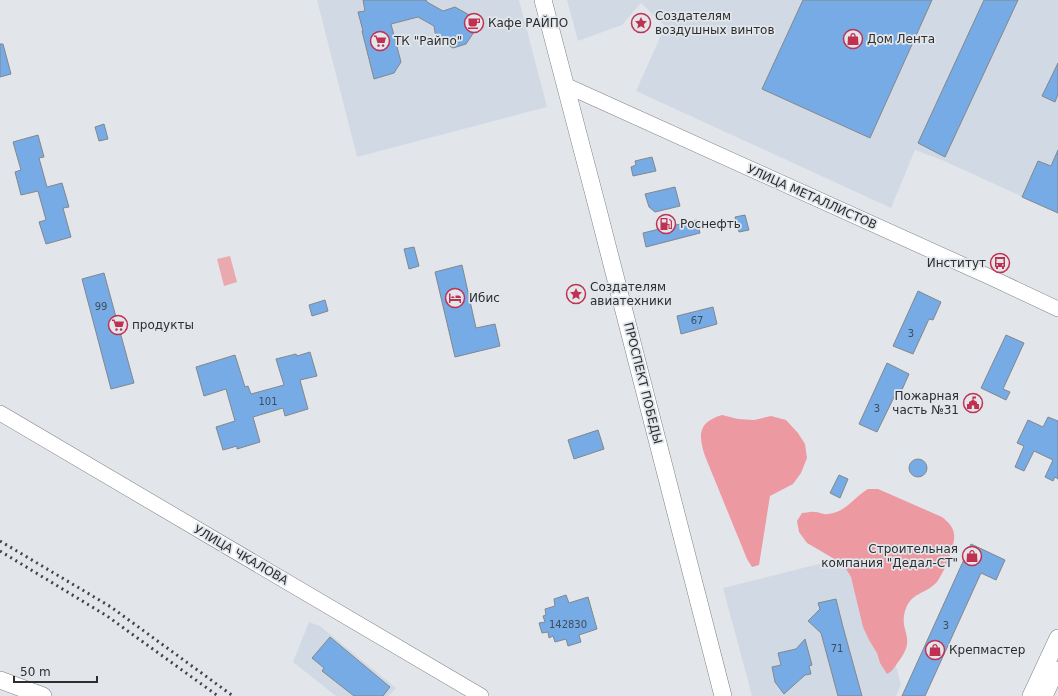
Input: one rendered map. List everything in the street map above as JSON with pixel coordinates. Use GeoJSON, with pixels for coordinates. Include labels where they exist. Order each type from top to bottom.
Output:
{"type":"FeatureCollection","features":[{"type":"Feature","properties":{"kind":"main road","name":"ПРОСПЕКТ ПОБЕДЫ"},"geometry":{"type":"LineString","coordinates":[[543,0],[723,696]]}},
{"type":"Feature","properties":{"kind":"main road"},"geometry":{"type":"LineString","coordinates":[[1031,696],[1058,638]]}},
{"type":"Feature","properties":{"kind":"main road"},"geometry":{"type":"LineString","coordinates":[[1044,696],[1058,664]]}},
{"type":"Feature","properties":{"kind":"main road"},"geometry":{"type":"LineString","coordinates":[[0,680],[43,696]]}},
{"type":"Feature","properties":{"kind":"street","name":"УЛИЦА МЕТАЛЛИСТОВ"},"geometry":{"type":"LineString","coordinates":[[565,85],[1058,309]]}},
{"type":"Feature","properties":{"kind":"street","name":"УЛИЦА ЧКАЛОВА"},"geometry":{"type":"LineString","coordinates":[[0,413],[481,696]]}},
{"type":"Feature","properties":{"kind":"shaded area"},"geometry":{"type":"Polygon","coordinates":[[[317,0],[519,0],[547,107],[357,157],[317,0]]]}},
{"type":"Feature","properties":{"kind":"shaded area"},"geometry":{"type":"Polygon","coordinates":[[[567,0],[1058,0],[1058,213],[944,161],[915,150],[891,208],[636,91],[665,26],[641,3],[622,25],[578,41],[567,0]]]}},
{"type":"Feature","properties":{"kind":"shaded area"},"geometry":{"type":"Polygon","coordinates":[[[230,256],[237,282],[224,286],[217,259],[230,256]]]}},
{"type":"Feature","properties":{"kind":"shaded area"},"geometry":{"type":"Polygon","coordinates":[[[722,415],[738,419],[754,420],[771,416],[786,420],[798,433],[805,444],[807,458],[801,473],[793,484],[770,496],[759,565],[752,567],[747,559],[705,456],[701,442],[702,430],[704,426],[708,421],[722,415]]]}},
{"type":"Feature","properties":{"kind":"shaded area"},"geometry":{"type":"Polygon","coordinates":[[[868,489],[878,489],[942,517],[951,526],[954,534],[951,552],[939,579],[931,587],[914,597],[905,611],[904,625],[907,646],[899,661],[887,674],[880,663],[877,653],[863,627],[851,577],[843,564],[807,543],[799,532],[797,521],[802,513],[813,512],[826,514],[839,511],[868,489]]]}},
{"type":"Feature","properties":{"kind":"shaded area"},"geometry":{"type":"Polygon","coordinates":[[[866,552],[901,685],[896,696],[752,696],[723,588],[866,552]]]}},
{"type":"Feature","properties":{"kind":"shaded area"},"geometry":{"type":"Polygon","coordinates":[[[309,622],[320,626],[396,688],[389,696],[336,696],[293,662],[309,622]]]}},
{"type":"Feature","properties":{"kind":"building","name":"ТК \"Райпо\""},"geometry":{"type":"Polygon","coordinates":[[[363,0],[426,0],[443,11],[455,7],[473,17],[476,29],[466,44],[453,48],[436,38],[434,26],[418,17],[391,24],[401,62],[394,73],[374,79],[358,12],[365,11],[363,0]]]}},
{"type":"Feature","properties":{"kind":"building"},"geometry":{"type":"Polygon","coordinates":[[[803,0],[932,0],[870,138],[762,89],[803,0]]]}},
{"type":"Feature","properties":{"kind":"building"},"geometry":{"type":"Polygon","coordinates":[[[984,0],[1018,0],[945,157],[918,143],[984,0]]]}},
{"type":"Feature","properties":{"kind":"building"},"geometry":{"type":"Polygon","coordinates":[[[0,44],[3,44],[11,74],[0,77],[0,44]]]}},
{"type":"Feature","properties":{"kind":"building"},"geometry":{"type":"Polygon","coordinates":[[[1058,63],[1058,94],[1055,102],[1042,96],[1058,63]]]}},
{"type":"Feature","properties":{"kind":"building"},"geometry":{"type":"Polygon","coordinates":[[[104,124],[108,139],[99,141],[95,127],[104,124]]]}},
{"type":"Feature","properties":{"kind":"building"},"geometry":{"type":"Polygon","coordinates":[[[38,135],[44,157],[39,158],[47,187],[62,183],[69,207],[63,208],[71,237],[46,244],[39,222],[46,220],[38,191],[21,195],[15,172],[21,170],[13,142],[38,135]]]}},
{"type":"Feature","properties":{"kind":"building"},"geometry":{"type":"Polygon","coordinates":[[[1058,150],[1058,213],[1022,197],[1038,161],[1051,166],[1058,150]]]}},
{"type":"Feature","properties":{"kind":"building"},"geometry":{"type":"Polygon","coordinates":[[[652,157],[656,171],[633,176],[631,167],[636,165],[635,161],[652,157]]]}},
{"type":"Feature","properties":{"kind":"building"},"geometry":{"type":"Polygon","coordinates":[[[675,187],[680,206],[655,212],[649,207],[645,194],[675,187]]]}},
{"type":"Feature","properties":{"kind":"building"},"geometry":{"type":"Polygon","coordinates":[[[745,215],[749,230],[739,232],[735,217],[745,215]]]}},
{"type":"Feature","properties":{"kind":"building"},"geometry":{"type":"Polygon","coordinates":[[[697,220],[700,233],[646,247],[643,233],[697,220]]]}},
{"type":"Feature","properties":{"kind":"building"},"geometry":{"type":"Polygon","coordinates":[[[414,247],[419,266],[409,269],[404,249],[414,247]]]}},
{"type":"Feature","properties":{"kind":"building","name":"Ибис"},"geometry":{"type":"Polygon","coordinates":[[[462,265],[476,328],[495,324],[500,346],[455,357],[435,272],[462,265]]]}},
{"type":"Feature","properties":{"kind":"building"},"geometry":{"type":"Polygon","coordinates":[[[104,273],[134,383],[111,389],[82,279],[104,273]]]}},
{"type":"Feature","properties":{"kind":"building"},"geometry":{"type":"Polygon","coordinates":[[[918,291],[941,302],[933,320],[929,319],[913,354],[893,346],[918,291]]]}},
{"type":"Feature","properties":{"kind":"building"},"geometry":{"type":"Polygon","coordinates":[[[325,300],[328,311],[312,316],[309,305],[325,300]]]}},
{"type":"Feature","properties":{"kind":"building"},"geometry":{"type":"Polygon","coordinates":[[[713,307],[717,324],[681,334],[677,316],[713,307]]]}},
{"type":"Feature","properties":{"kind":"building"},"geometry":{"type":"Polygon","coordinates":[[[1006,335],[1024,343],[1003,389],[1010,392],[1006,400],[981,388],[1006,335]]]}},
{"type":"Feature","properties":{"kind":"building"},"geometry":{"type":"Polygon","coordinates":[[[310,352],[317,376],[300,380],[308,409],[285,416],[283,408],[253,417],[260,442],[237,449],[237,446],[223,450],[216,427],[235,421],[226,389],[204,396],[196,367],[235,355],[245,387],[248,386],[251,394],[284,385],[276,359],[296,354],[297,356],[310,352]]]}},
{"type":"Feature","properties":{"kind":"building"},"geometry":{"type":"Polygon","coordinates":[[[887,363],[909,374],[901,392],[897,391],[877,432],[859,424],[887,363]]]}},
{"type":"Feature","properties":{"kind":"building"},"geometry":{"type":"Polygon","coordinates":[[[1048,417],[1058,421],[1058,479],[1055,477],[1053,481],[1045,477],[1053,460],[1034,451],[1024,471],[1015,467],[1024,446],[1017,443],[1028,420],[1043,427],[1048,417]]]}},
{"type":"Feature","properties":{"kind":"building"},"geometry":{"type":"Polygon","coordinates":[[[598,430],[604,449],[574,459],[568,440],[598,430]]]}},
{"type":"Feature","properties":{"kind":"building"},"geometry":{"type":"Polygon","coordinates":[[[914,459],[922,459],[927,464],[925,475],[922,477],[914,477],[909,472],[909,464],[914,459]]]}},
{"type":"Feature","properties":{"kind":"building"},"geometry":{"type":"Polygon","coordinates":[[[839,475],[848,479],[840,498],[830,493],[839,475]]]}},
{"type":"Feature","properties":{"kind":"building"},"geometry":{"type":"Polygon","coordinates":[[[971,544],[1005,560],[996,580],[981,573],[925,696],[902,696],[971,544]]]}},
{"type":"Feature","properties":{"kind":"building"},"geometry":{"type":"Polygon","coordinates":[[[566,595],[569,603],[588,597],[597,629],[579,635],[581,642],[568,646],[566,639],[555,642],[553,636],[549,638],[548,632],[542,633],[539,623],[545,622],[543,616],[546,615],[545,609],[555,606],[554,599],[566,595]]]}},
{"type":"Feature","properties":{"kind":"building"},"geometry":{"type":"Polygon","coordinates":[[[836,599],[862,696],[838,696],[821,633],[808,621],[820,609],[818,603],[836,599]]]}},
{"type":"Feature","properties":{"kind":"building"},"geometry":{"type":"Polygon","coordinates":[[[330,637],[390,687],[383,696],[354,696],[322,671],[324,668],[312,658],[330,637]]]}},
{"type":"Feature","properties":{"kind":"building"},"geometry":{"type":"Polygon","coordinates":[[[805,639],[812,665],[809,666],[811,674],[805,675],[784,694],[775,682],[772,667],[781,665],[778,653],[796,649],[805,639]]]}},
{"type":"Feature","properties":{"kind":"railway"},"geometry":{"type":"LineString","coordinates":[[0,541],[111,607],[233,696]]}},
{"type":"Feature","properties":{"kind":"railway"},"geometry":{"type":"LineString","coordinates":[[0,551],[107,616],[218,696]]}},
{"type":"Feature","properties":{"kind":"place","name":"Кафе РАЙПО"},"geometry":{"type":"Point","coordinates":[474,23]}},
{"type":"Feature","properties":{"kind":"place","name":"Создателям воздушных винтов"},"geometry":{"type":"Point","coordinates":[641,23]}},
{"type":"Feature","properties":{"kind":"place","name":"Дом Лента"},"geometry":{"type":"Point","coordinates":[853,39]}},
{"type":"Feature","properties":{"kind":"place","name":"ТК \"Райпо\""},"geometry":{"type":"Point","coordinates":[380,41]}},
{"type":"Feature","properties":{"kind":"place","name":"Роснефть"},"geometry":{"type":"Point","coordinates":[666,224]}},
{"type":"Feature","properties":{"kind":"place","name":"Институт"},"geometry":{"type":"Point","coordinates":[1000,263]}},
{"type":"Feature","properties":{"kind":"place","name":"Создателям авиатехники"},"geometry":{"type":"Point","coordinates":[576,294]}},
{"type":"Feature","properties":{"kind":"place","name":"Ибис"},"geometry":{"type":"Point","coordinates":[455,298]}},
{"type":"Feature","properties":{"kind":"place","name":"продукты"},"geometry":{"type":"Point","coordinates":[118,325]}},
{"type":"Feature","properties":{"kind":"place","name":"Пожарная часть №31"},"geometry":{"type":"Point","coordinates":[973,403]}},
{"type":"Feature","properties":{"kind":"place","name":"Строительная компания \"Дедал-СТ\""},"geometry":{"type":"Point","coordinates":[972,556]}},
{"type":"Feature","properties":{"kind":"place","name":"Крепмастер"},"geometry":{"type":"Point","coordinates":[935,650]}}]}
